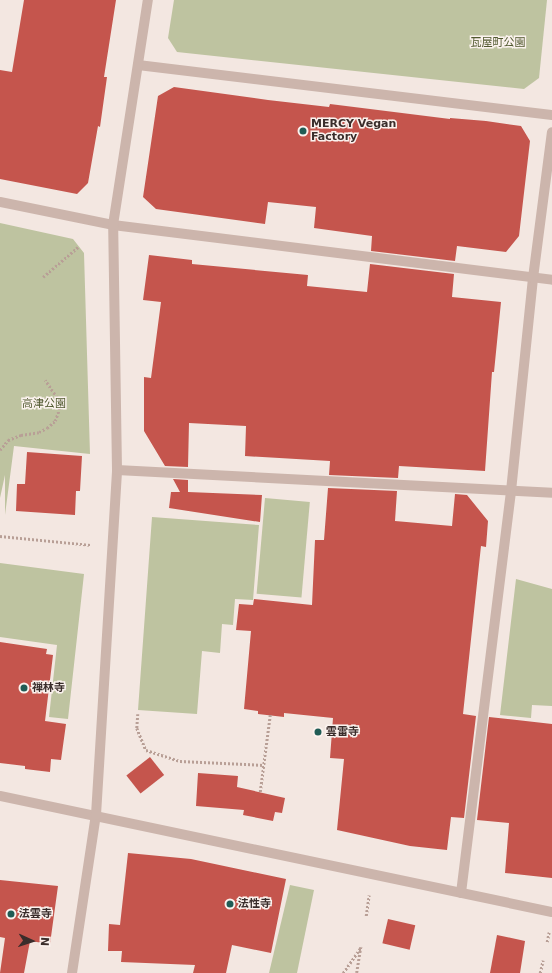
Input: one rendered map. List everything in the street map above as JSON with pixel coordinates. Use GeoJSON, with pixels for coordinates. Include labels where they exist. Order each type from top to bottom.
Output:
{"type":"FeatureCollection","features":[{"type":"Feature","properties":{"kind":"street"},"geometry":{"type":"LineString","coordinates":[[72,973],[96,815],[117,470],[113,225],[148,0]]}},
{"type":"Feature","properties":{"kind":"street"},"geometry":{"type":"LineString","coordinates":[[138,65],[552,115]]}},
{"type":"Feature","properties":{"kind":"street"},"geometry":{"type":"LineString","coordinates":[[460,893],[511,491],[533,278],[552,132]]}},
{"type":"Feature","properties":{"kind":"street"},"geometry":{"type":"LineString","coordinates":[[0,202],[113,225],[552,280]]}},
{"type":"Feature","properties":{"kind":"street"},"geometry":{"type":"LineString","coordinates":[[117,470],[552,493]]}},
{"type":"Feature","properties":{"kind":"street"},"geometry":{"type":"LineString","coordinates":[[0,796],[552,912]]}},
{"type":"Feature","properties":{"kind":"path"},"geometry":{"type":"LineString","coordinates":[[43,278],[78,247]]}},
{"type":"Feature","properties":{"kind":"path"},"geometry":{"type":"LineString","coordinates":[[0,450],[8,440],[21,435],[39,432],[47,428],[55,421],[59,410],[59,401],[45,380]]}},
{"type":"Feature","properties":{"kind":"path"},"geometry":{"type":"LineString","coordinates":[[0,536],[92,545]]}},
{"type":"Feature","properties":{"kind":"path"},"geometry":{"type":"LineString","coordinates":[[138,714],[137,728],[146,750],[180,761],[264,766]]}},
{"type":"Feature","properties":{"kind":"path"},"geometry":{"type":"LineString","coordinates":[[260,792],[270,715]]}},
{"type":"Feature","properties":{"kind":"path"},"geometry":{"type":"LineString","coordinates":[[343,973],[361,947],[357,973]]}},
{"type":"Feature","properties":{"kind":"path"},"geometry":{"type":"LineString","coordinates":[[540,973],[543,960]]}},
{"type":"Feature","properties":{"kind":"green space","name":"瓦屋町公園"},"geometry":{"type":"Polygon","coordinates":[[[174,0],[547,0],[539,78],[524,89],[177,52],[168,38],[174,0]]]}},
{"type":"Feature","properties":{"kind":"green space","name":"高津公園"},"geometry":{"type":"Polygon","coordinates":[[[0,223],[73,239],[84,253],[90,454],[14,446],[5,515],[5,475],[0,498],[0,223]]]}},
{"type":"Feature","properties":{"kind":"green space"},"geometry":{"type":"Polygon","coordinates":[[[265,498],[310,502],[301,598],[257,594],[265,498]]]}},
{"type":"Feature","properties":{"kind":"green space"},"geometry":{"type":"Polygon","coordinates":[[[152,517],[259,525],[253,600],[235,599],[233,625],[222,624],[220,653],[202,651],[197,714],[138,710],[152,517]]]}},
{"type":"Feature","properties":{"kind":"green space"},"geometry":{"type":"Polygon","coordinates":[[[0,563],[84,574],[68,719],[49,717],[57,645],[0,637],[0,563]]]}},
{"type":"Feature","properties":{"kind":"green space"},"geometry":{"type":"Polygon","coordinates":[[[516,579],[552,589],[552,706],[532,705],[531,718],[500,715],[516,579]]]}},
{"type":"Feature","properties":{"kind":"green space"},"geometry":{"type":"Polygon","coordinates":[[[290,885],[314,890],[297,973],[269,973],[290,885]]]}},
{"type":"Feature","properties":{"kind":"building"},"geometry":{"type":"Polygon","coordinates":[[[24,0],[116,0],[104,77],[107,77],[100,127],[98,126],[88,183],[77,194],[0,179],[0,70],[12,72],[24,0]]]}},
{"type":"Feature","properties":{"kind":"building"},"geometry":{"type":"Polygon","coordinates":[[[174,87],[329,107],[330,104],[521,126],[530,141],[519,236],[506,252],[457,246],[455,261],[371,251],[372,236],[314,228],[316,207],[268,202],[265,224],[156,209],[143,197],[158,96],[174,87]]]}},
{"type":"Feature","properties":{"kind":"building"},"geometry":{"type":"Polygon","coordinates":[[[149,255],[192,260],[192,264],[308,275],[307,286],[367,292],[370,264],[454,274],[452,297],[501,302],[494,372],[492,372],[485,471],[399,466],[398,478],[329,475],[330,461],[245,456],[246,426],[189,423],[188,467],[165,466],[144,431],[144,377],[151,378],[161,302],[143,300],[149,255]]]}},
{"type":"Feature","properties":{"kind":"building"},"geometry":{"type":"Polygon","coordinates":[[[27,452],[82,456],[80,491],[76,491],[75,515],[16,511],[17,484],[25,484],[27,452]]]}},
{"type":"Feature","properties":{"kind":"building"},"geometry":{"type":"Polygon","coordinates":[[[173,479],[188,480],[188,492],[262,495],[260,522],[169,508],[171,492],[180,492],[173,479]]]}},
{"type":"Feature","properties":{"kind":"building"},"geometry":{"type":"Polygon","coordinates":[[[328,488],[397,491],[395,521],[452,526],[455,494],[467,495],[488,521],[486,547],[481,546],[463,714],[476,716],[464,818],[451,817],[447,850],[410,846],[337,830],[344,759],[330,758],[333,718],[284,713],[284,717],[258,714],[258,711],[244,709],[251,631],[236,630],[239,604],[253,605],[254,599],[312,605],[315,540],[324,540],[328,488]]]}},
{"type":"Feature","properties":{"kind":"building","name":"禅林寺"},"geometry":{"type":"Polygon","coordinates":[[[0,642],[47,649],[46,654],[53,655],[45,721],[66,724],[61,760],[51,759],[50,772],[25,769],[25,766],[0,763],[0,642]]]}},
{"type":"Feature","properties":{"kind":"building"},"geometry":{"type":"Polygon","coordinates":[[[489,717],[552,724],[552,878],[505,873],[509,823],[477,820],[489,717]]]}},
{"type":"Feature","properties":{"kind":"building"},"geometry":{"type":"Polygon","coordinates":[[[150,757],[164,775],[141,794],[126,775],[150,757]]]}},
{"type":"Feature","properties":{"kind":"building"},"geometry":{"type":"Polygon","coordinates":[[[198,773],[238,776],[237,787],[285,798],[282,813],[275,812],[273,821],[243,815],[244,810],[196,806],[198,773]]]}},
{"type":"Feature","properties":{"kind":"building"},"geometry":{"type":"Polygon","coordinates":[[[128,853],[191,859],[286,879],[271,953],[232,945],[226,973],[193,973],[195,965],[121,962],[122,951],[108,951],[109,924],[120,925],[128,853]]]}},
{"type":"Feature","properties":{"kind":"building"},"geometry":{"type":"Polygon","coordinates":[[[0,880],[58,886],[50,944],[30,941],[24,973],[0,973],[5,938],[0,937],[0,880]]]}},
{"type":"Feature","properties":{"kind":"building"},"geometry":{"type":"Polygon","coordinates":[[[388,919],[415,925],[410,950],[382,943],[388,919]]]}},
{"type":"Feature","properties":{"kind":"building"},"geometry":{"type":"Polygon","coordinates":[[[497,935],[525,941],[520,973],[490,973],[497,935]]]}},
{"type":"Feature","properties":{"kind":"place","name":"MERCY Vegan Factory"},"geometry":{"type":"Point","coordinates":[303,131]}},
{"type":"Feature","properties":{"kind":"place","name":"禅林寺"},"geometry":{"type":"Point","coordinates":[24,688]}},
{"type":"Feature","properties":{"kind":"place","name":"雲雷寺"},"geometry":{"type":"Point","coordinates":[318,732]}},
{"type":"Feature","properties":{"kind":"place","name":"法性寺"},"geometry":{"type":"Point","coordinates":[230,904]}},
{"type":"Feature","properties":{"kind":"place","name":"法雲寺"},"geometry":{"type":"Point","coordinates":[11,914]}}]}
